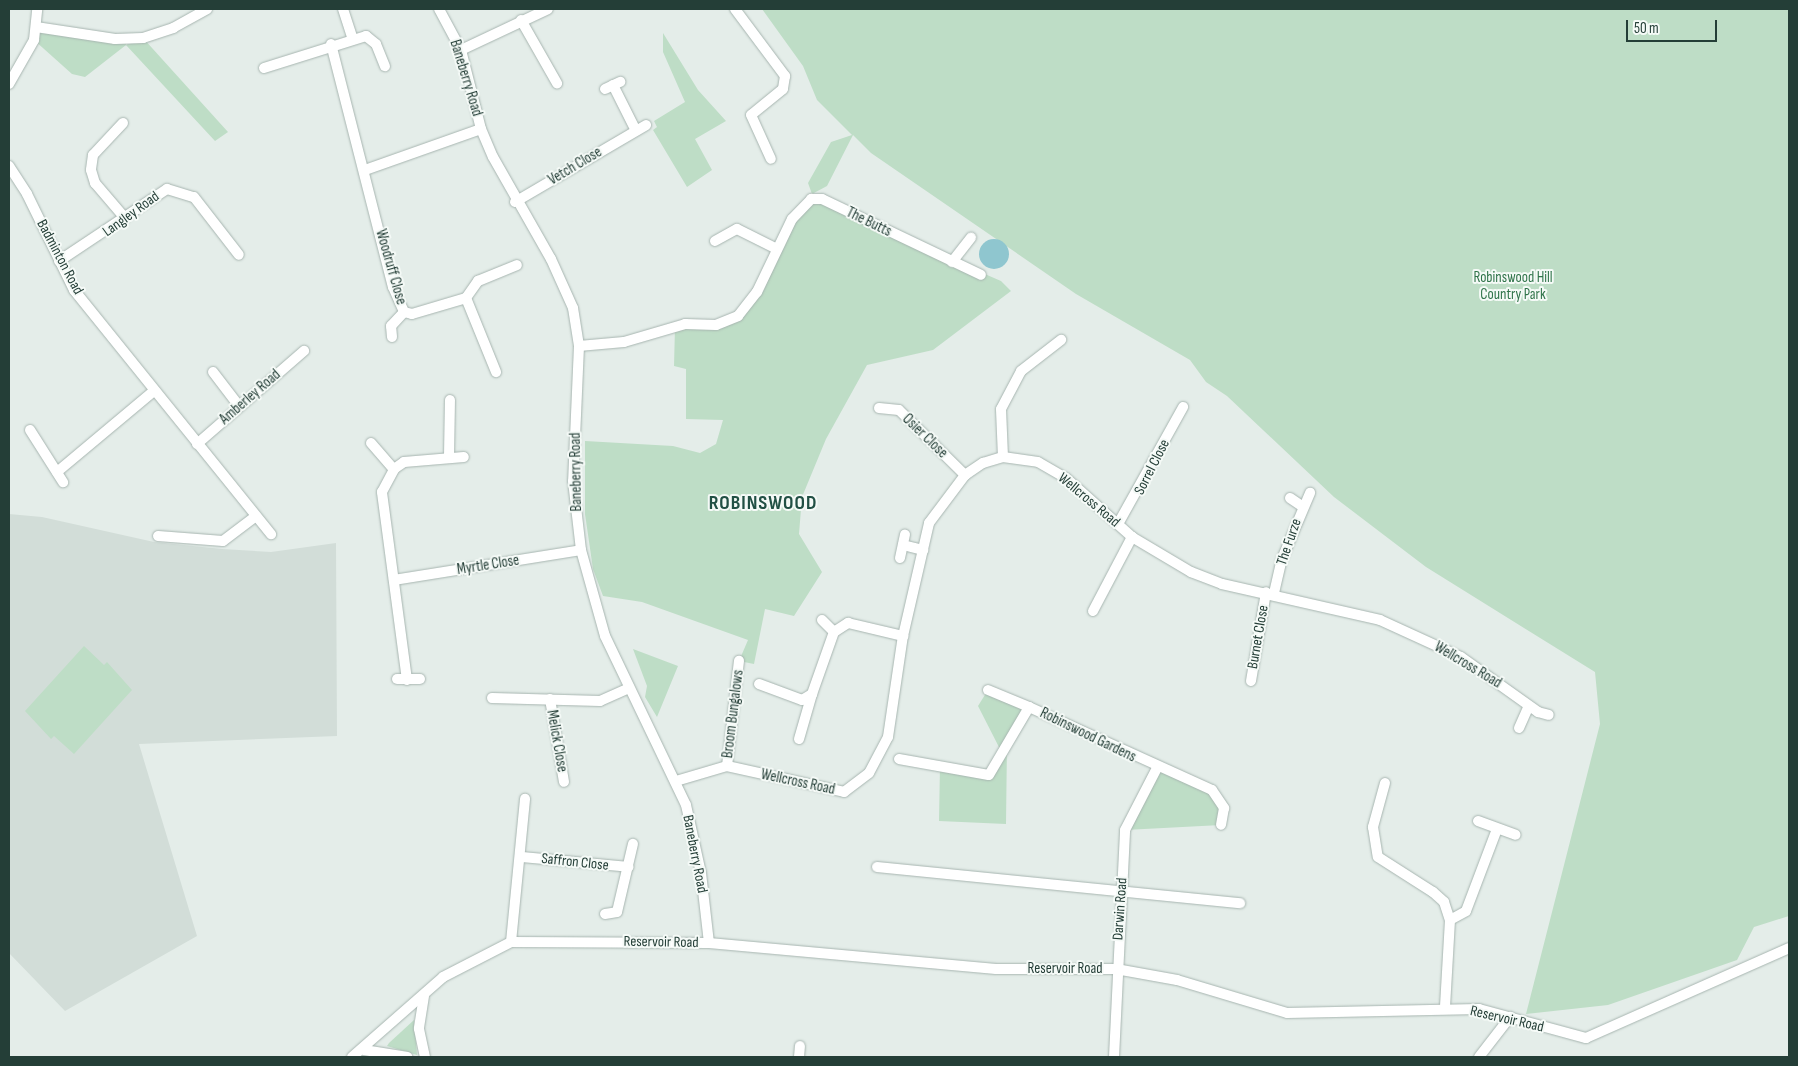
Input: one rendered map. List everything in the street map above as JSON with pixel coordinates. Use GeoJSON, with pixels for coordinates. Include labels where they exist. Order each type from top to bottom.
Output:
{"type":"FeatureCollection","features":[{"type":"Feature","properties":{"kind":"street"},"geometry":{"type":"LineString","coordinates":[[9,84],[19,72],[36,27],[38,9]]}},
{"type":"Feature","properties":{"kind":"street"},"geometry":{"type":"LineString","coordinates":[[36,27],[115,39],[143,38],[174,28],[206,9]]}},
{"type":"Feature","properties":{"kind":"street"},"geometry":{"type":"LineString","coordinates":[[344,9],[352,37]]}},
{"type":"Feature","properties":{"kind":"street","name":"Baneberry Road"},"geometry":{"type":"LineString","coordinates":[[439,9],[461,50],[481,129],[515,202],[564,282],[579,346],[573,464],[581,550],[602,627],[629,688],[676,781],[701,873],[709,943]]}},
{"type":"Feature","properties":{"kind":"street"},"geometry":{"type":"LineString","coordinates":[[461,50],[548,9]]}},
{"type":"Feature","properties":{"kind":"street"},"geometry":{"type":"LineString","coordinates":[[735,9],[785,76],[783,89],[752,115],[771,159]]}},
{"type":"Feature","properties":{"kind":"street"},"geometry":{"type":"LineString","coordinates":[[522,20],[556,83]]}},
{"type":"Feature","properties":{"kind":"street"},"geometry":{"type":"LineString","coordinates":[[264,68],[352,37],[366,36],[376,44],[385,66]]}},
{"type":"Feature","properties":{"kind":"street","name":"Woodruff Close"},"geometry":{"type":"LineString","coordinates":[[331,44],[394,287],[404,312],[412,314],[466,298]]}},
{"type":"Feature","properties":{"kind":"street"},"geometry":{"type":"LineString","coordinates":[[613,85],[636,131]]}},
{"type":"Feature","properties":{"kind":"street"},"geometry":{"type":"LineString","coordinates":[[123,123],[93,155],[91,170],[95,183],[124,218]]}},
{"type":"Feature","properties":{"kind":"street","name":"Vetch Close"},"geometry":{"type":"LineString","coordinates":[[515,202],[646,125]]}},
{"type":"Feature","properties":{"kind":"street"},"geometry":{"type":"LineString","coordinates":[[365,170],[481,129]]}},
{"type":"Feature","properties":{"kind":"street","name":"Badminton Road"},"geometry":{"type":"LineString","coordinates":[[9,166],[74,290],[271,534]]}},
{"type":"Feature","properties":{"kind":"street","name":"Langley Road"},"geometry":{"type":"LineString","coordinates":[[59,261],[124,218],[153,194],[167,189],[194,197],[239,255]]}},
{"type":"Feature","properties":{"kind":"street","name":"The Butts"},"geometry":{"type":"LineString","coordinates":[[579,346],[624,342],[685,324],[727,322],[757,292],[775,248],[804,203],[822,199],[981,275]]}},
{"type":"Feature","properties":{"kind":"street"},"geometry":{"type":"LineString","coordinates":[[715,241],[737,229],[775,248]]}},
{"type":"Feature","properties":{"kind":"street"},"geometry":{"type":"LineString","coordinates":[[952,262],[971,238]]}},
{"type":"Feature","properties":{"kind":"street"},"geometry":{"type":"LineString","coordinates":[[496,372],[466,298],[478,280],[516,265]]}},
{"type":"Feature","properties":{"kind":"street"},"geometry":{"type":"LineString","coordinates":[[392,337],[391,326],[404,312]]}},
{"type":"Feature","properties":{"kind":"street"},"geometry":{"type":"LineString","coordinates":[[1003,457],[1001,409],[1021,371],[1061,340]]}},
{"type":"Feature","properties":{"kind":"street","name":"Amberley Road"},"geometry":{"type":"LineString","coordinates":[[197,444],[304,351]]}},
{"type":"Feature","properties":{"kind":"street"},"geometry":{"type":"LineString","coordinates":[[213,372],[239,406]]}},
{"type":"Feature","properties":{"kind":"street"},"geometry":{"type":"LineString","coordinates":[[57,472],[154,391]]}},
{"type":"Feature","properties":{"kind":"street"},"geometry":{"type":"LineString","coordinates":[[449,456],[450,400]]}},
{"type":"Feature","properties":{"kind":"street","name":"Sorrel Close"},"geometry":{"type":"LineString","coordinates":[[1118,524],[1183,407]]}},
{"type":"Feature","properties":{"kind":"street","name":"Osier Close"},"geometry":{"type":"LineString","coordinates":[[879,408],[899,410],[965,475]]}},
{"type":"Feature","properties":{"kind":"street"},"geometry":{"type":"LineString","coordinates":[[30,430],[63,482]]}},
{"type":"Feature","properties":{"kind":"street"},"geometry":{"type":"LineString","coordinates":[[371,443],[394,469]]}},
{"type":"Feature","properties":{"kind":"street"},"geometry":{"type":"LineString","coordinates":[[420,678],[402,679],[394,580],[382,506],[382,492],[394,469],[425,457],[449,456],[464,458]]}},
{"type":"Feature","properties":{"kind":"street","name":"Wellcross Road"},"geometry":{"type":"LineString","coordinates":[[676,781],[727,766],[844,792],[869,773],[888,737],[904,636],[929,523],[965,475],[982,463],[1003,457],[1038,462],[1066,478],[1132,537],[1191,572],[1222,584],[1270,593],[1372,618],[1418,636],[1461,657],[1529,706],[1549,715]]}},
{"type":"Feature","properties":{"kind":"street","name":"The Furze"},"geometry":{"type":"LineString","coordinates":[[1270,593],[1302,506],[1310,494]]}},
{"type":"Feature","properties":{"kind":"street"},"geometry":{"type":"LineString","coordinates":[[1290,498],[1302,506]]}},
{"type":"Feature","properties":{"kind":"street"},"geometry":{"type":"LineString","coordinates":[[158,536],[222,541],[256,516]]}},
{"type":"Feature","properties":{"kind":"street"},"geometry":{"type":"LineString","coordinates":[[900,558],[905,535]]}},
{"type":"Feature","properties":{"kind":"street"},"geometry":{"type":"LineString","coordinates":[[1093,611],[1132,537]]}},
{"type":"Feature","properties":{"kind":"street"},"geometry":{"type":"LineString","coordinates":[[903,545],[923,550]]}},
{"type":"Feature","properties":{"kind":"street","name":"Myrtle Close"},"geometry":{"type":"LineString","coordinates":[[394,580],[581,550]]}},
{"type":"Feature","properties":{"kind":"street","name":"Burnet Close"},"geometry":{"type":"LineString","coordinates":[[1251,681],[1270,593]]}},
{"type":"Feature","properties":{"kind":"street"},"geometry":{"type":"LineString","coordinates":[[822,620],[834,632]]}},
{"type":"Feature","properties":{"kind":"street"},"geometry":{"type":"LineString","coordinates":[[800,739],[812,694],[834,632],[848,623],[904,636]]}},
{"type":"Feature","properties":{"kind":"street","name":"Broom Bungalows"},"geometry":{"type":"LineString","coordinates":[[727,766],[739,661]]}},
{"type":"Feature","properties":{"kind":"street"},"geometry":{"type":"LineString","coordinates":[[759,684],[802,700],[812,694]]}},
{"type":"Feature","properties":{"kind":"street","name":"Melick Close"},"geometry":{"type":"LineString","coordinates":[[492,698],[600,701],[629,688]]}},
{"type":"Feature","properties":{"kind":"street"},"geometry":{"type":"LineString","coordinates":[[988,690],[1029,707]]}},
{"type":"Feature","properties":{"kind":"street","name":"Melick Close"},"geometry":{"type":"LineString","coordinates":[[550,699],[564,782]]}},
{"type":"Feature","properties":{"kind":"street"},"geometry":{"type":"LineString","coordinates":[[1518,728],[1529,706]]}},
{"type":"Feature","properties":{"kind":"street","name":"Robinswood Gardens"},"geometry":{"type":"LineString","coordinates":[[899,759],[989,775],[1029,707],[1221,798],[1221,825]]}},
{"type":"Feature","properties":{"kind":"street","name":"Darwin Road"},"geometry":{"type":"LineString","coordinates":[[1114,1057],[1116,969],[1125,830],[1157,768]]}},
{"type":"Feature","properties":{"kind":"street"},"geometry":{"type":"LineString","coordinates":[[1385,783],[1373,827],[1378,857],[1433,892],[1444,902],[1450,920],[1445,1008]]}},
{"type":"Feature","properties":{"kind":"street","name":"Saffron Close"},"geometry":{"type":"LineString","coordinates":[[511,942],[522,857],[525,799]]}},
{"type":"Feature","properties":{"kind":"street"},"geometry":{"type":"LineString","coordinates":[[1478,821],[1516,836]]}},
{"type":"Feature","properties":{"kind":"street"},"geometry":{"type":"LineString","coordinates":[[1450,920],[1466,911],[1497,829]]}},
{"type":"Feature","properties":{"kind":"street","name":"Saffron Close"},"geometry":{"type":"LineString","coordinates":[[605,914],[617,912],[633,844]]}},
{"type":"Feature","properties":{"kind":"street","name":"Saffron Close"},"geometry":{"type":"LineString","coordinates":[[522,857],[629,867]]}},
{"type":"Feature","properties":{"kind":"street"},"geometry":{"type":"LineString","coordinates":[[877,867],[1122,889],[1240,903]]}},
{"type":"Feature","properties":{"kind":"street","name":"Reservoir Road"},"geometry":{"type":"LineString","coordinates":[[352,1057],[364,1050],[450,971],[511,942],[709,943],[996,969],[1116,969],[1177,980],[1287,1013],[1445,1008],[1510,1017],[1586,1038],[1789,948]]}},
{"type":"Feature","properties":{"kind":"street"},"geometry":{"type":"LineString","coordinates":[[425,993],[419,1029],[425,1057]]}},
{"type":"Feature","properties":{"kind":"street"},"geometry":{"type":"LineString","coordinates":[[1479,1057],[1510,1017]]}},
{"type":"Feature","properties":{"kind":"street"},"geometry":{"type":"LineString","coordinates":[[799,1057],[800,1046]]}},
{"type":"Feature","properties":{"kind":"street"},"geometry":{"type":"LineString","coordinates":[[364,1050],[407,1057]]}},
{"type":"Feature","properties":{"kind":"shaded area"},"geometry":{"type":"Polygon","coordinates":[[[9,514],[42,517],[154,542],[222,549],[271,552],[336,543],[337,736],[139,744],[197,936],[65,1011],[9,953],[9,514]]]}},
{"type":"Feature","properties":{"kind":"green space","name":"Robinswood Hill Country Park"},"geometry":{"type":"Polygon","coordinates":[[[762,9],[1789,9],[1789,916],[1754,927],[1737,960],[1608,1005],[1526,1014],[1600,724],[1595,672],[1426,567],[1334,497],[1227,396],[1206,382],[1190,360],[1076,294],[871,153],[853,135],[827,186],[812,194],[808,183],[831,142],[852,135],[817,100],[803,66],[762,9]]]}},
{"type":"Feature","properties":{"kind":"green space"},"geometry":{"type":"Polygon","coordinates":[[[36,27],[125,39],[126,45],[85,77],[72,74],[34,40],[36,27]]]}},
{"type":"Feature","properties":{"kind":"green space"},"geometry":{"type":"Polygon","coordinates":[[[663,33],[698,90],[726,121],[695,139],[712,170],[687,187],[653,130],[657,127],[654,121],[685,102],[663,52],[663,33]]]}},
{"type":"Feature","properties":{"kind":"green space"},"geometry":{"type":"Polygon","coordinates":[[[143,38],[228,132],[215,141],[126,45],[143,38]]]}},
{"type":"Feature","properties":{"kind":"green space"},"geometry":{"type":"Polygon","coordinates":[[[811,199],[1001,281],[1011,291],[933,350],[867,365],[826,439],[802,497],[799,534],[822,572],[794,616],[765,609],[754,664],[739,661],[748,640],[642,602],[603,596],[593,569],[585,514],[585,441],[673,446],[700,453],[716,444],[723,420],[686,419],[686,369],[674,366],[675,327],[738,316],[792,219],[811,199]]]}},
{"type":"Feature","properties":{"kind":"green space"},"geometry":{"type":"Polygon","coordinates":[[[84,646],[104,665],[107,662],[132,690],[74,754],[54,736],[51,739],[25,711],[84,646]]]}},
{"type":"Feature","properties":{"kind":"green space"},"geometry":{"type":"Polygon","coordinates":[[[633,649],[678,666],[657,717],[645,697],[647,686],[633,649]]]}},
{"type":"Feature","properties":{"kind":"green space"},"geometry":{"type":"Polygon","coordinates":[[[988,690],[1029,707],[1007,744],[1006,824],[939,821],[940,766],[989,775],[1002,753],[978,706],[988,690]]]}},
{"type":"Feature","properties":{"kind":"green space"},"geometry":{"type":"Polygon","coordinates":[[[1157,768],[1221,797],[1221,825],[1125,830],[1157,768]]]}},
{"type":"Feature","properties":{"kind":"green space"},"geometry":{"type":"Polygon","coordinates":[[[414,1020],[417,1055],[387,1046],[389,1043],[414,1020]]]}},
{"type":"Feature","properties":{"kind":"water"},"geometry":{"type":"Polygon","coordinates":[[[994,239],[1000,240],[1008,248],[1008,260],[1000,268],[994,269],[988,268],[980,260],[979,254],[980,248],[988,240],[994,239]]]}},
{"type":"Feature","properties":{"kind":"district","name":"ROBINSWOOD"},"geometry":{"type":"Point","coordinates":[763,503]}}]}
